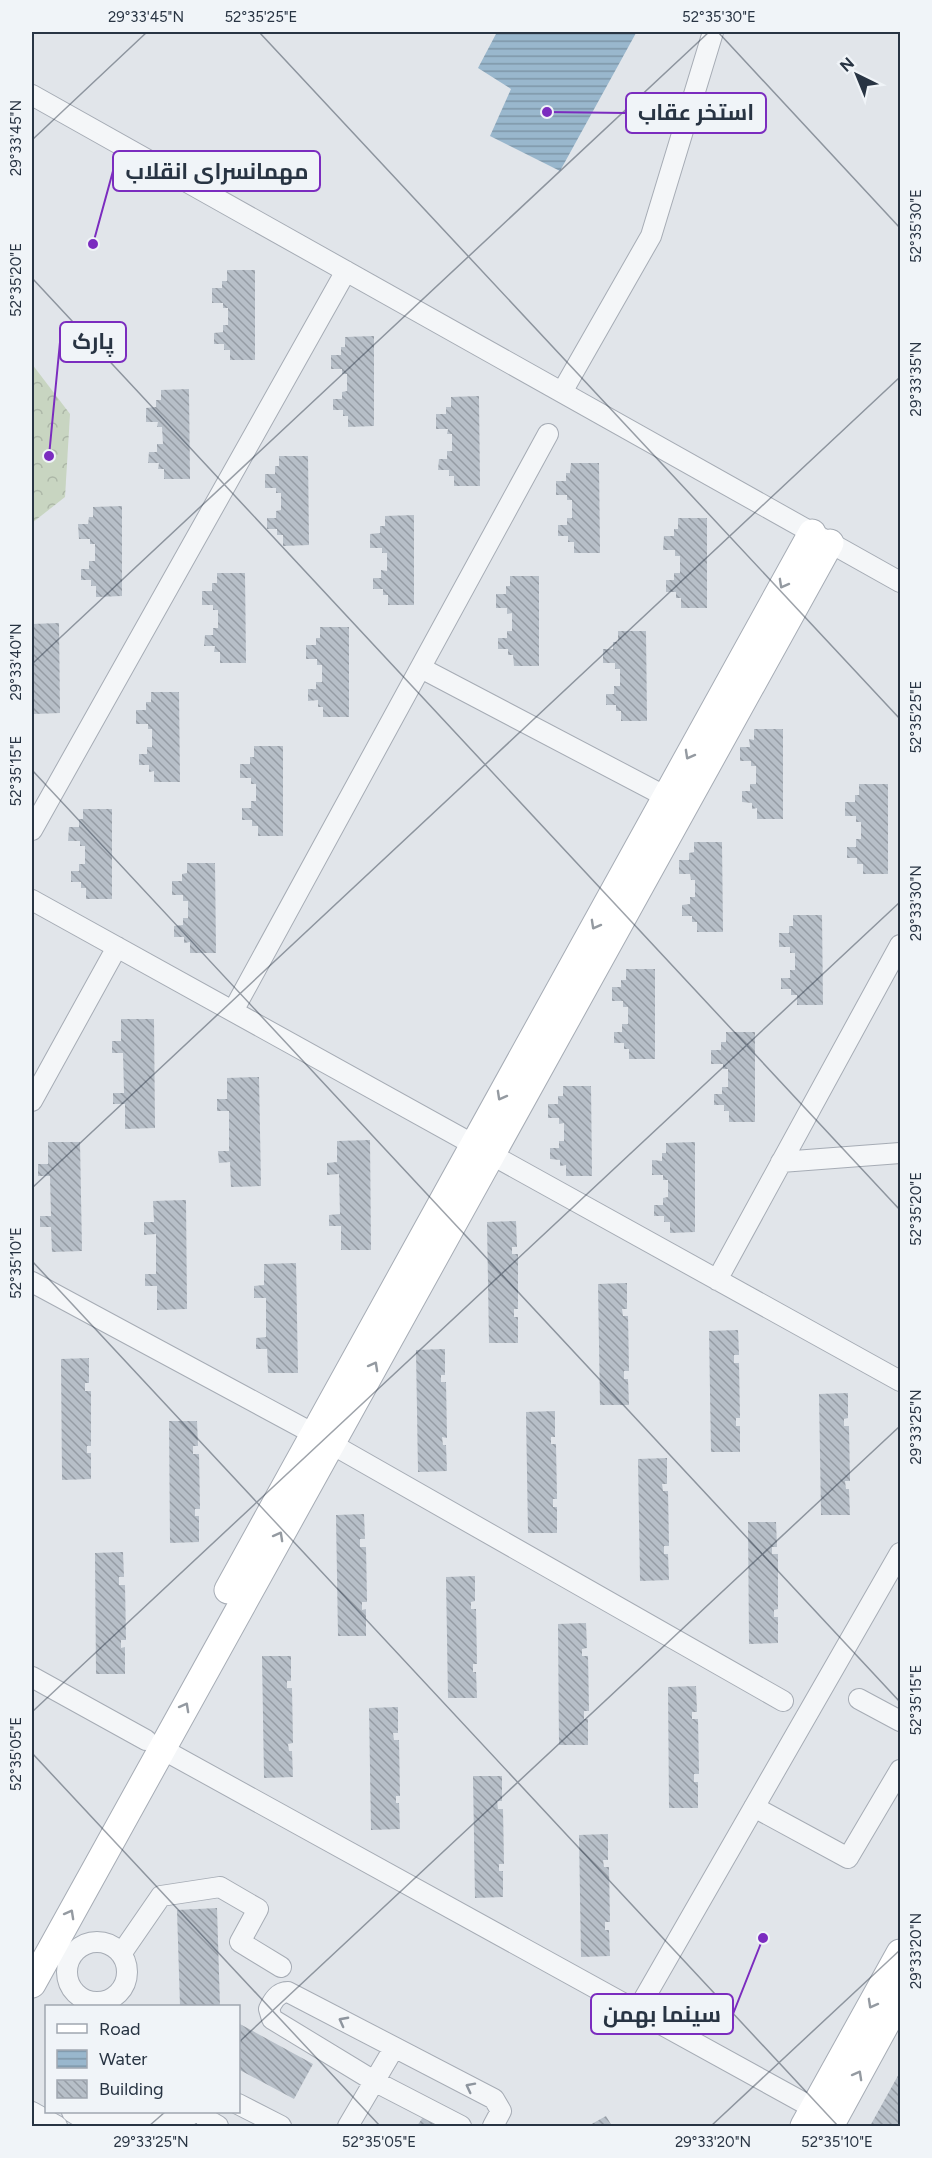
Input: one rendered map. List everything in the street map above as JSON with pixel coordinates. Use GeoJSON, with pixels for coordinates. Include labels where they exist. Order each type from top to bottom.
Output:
{"type":"FeatureCollection","features":[{"type":"Feature","properties":{"kind":"street"},"geometry":{"type":"LineString","coordinates":[[561,393],[651,236],[713,32]]}},
{"type":"Feature","properties":{"kind":"street"},"geometry":{"type":"LineString","coordinates":[[32,95],[900,582]]}},
{"type":"Feature","properties":{"kind":"street"},"geometry":{"type":"LineString","coordinates":[[32,830],[346,272]]}},
{"type":"Feature","properties":{"kind":"street"},"geometry":{"type":"LineString","coordinates":[[232,1011],[549,434]]}},
{"type":"Feature","properties":{"kind":"street"},"geometry":{"type":"LineString","coordinates":[[32,1984],[45,1951],[154,1744],[821,538]]}},
{"type":"Feature","properties":{"kind":"street"},"geometry":{"type":"LineString","coordinates":[[421,668],[675,801]]}},
{"type":"Feature","properties":{"kind":"street"},"geometry":{"type":"LineString","coordinates":[[32,900],[900,1381]]}},
{"type":"Feature","properties":{"kind":"street"},"geometry":{"type":"LineString","coordinates":[[717,1280],[900,945]]}},
{"type":"Feature","properties":{"kind":"street"},"geometry":{"type":"LineString","coordinates":[[32,1101],[117,947]]}},
{"type":"Feature","properties":{"kind":"street"},"geometry":{"type":"LineString","coordinates":[[781,1162],[900,1152]]}},
{"type":"Feature","properties":{"kind":"street"},"geometry":{"type":"LineString","coordinates":[[32,1282],[322,1439],[783,1701]]}},
{"type":"Feature","properties":{"kind":"street"},"geometry":{"type":"LineString","coordinates":[[637,2011],[900,1553]]}},
{"type":"Feature","properties":{"kind":"street"},"geometry":{"type":"LineString","coordinates":[[32,1677],[637,2011],[821,2120]]}},
{"type":"Feature","properties":{"kind":"street"},"geometry":{"type":"LineString","coordinates":[[859,1699],[900,1721]]}},
{"type":"Feature","properties":{"kind":"street"},"geometry":{"type":"LineString","coordinates":[[754,1807],[848,1858],[900,1770]]}},
{"type":"Feature","properties":{"kind":"street"},"geometry":{"type":"LineString","coordinates":[[121,1954],[161,1896],[220,1887],[258,1909],[240,1942],[281,1967]]}},
{"type":"Feature","properties":{"kind":"street"},"geometry":{"type":"LineString","coordinates":[[90,1943],[107,1944],[121,1954],[127,1970],[123,1987],[102,2004],[86,2001],[72,1990],[66,1975],[45,1951],[75,1951],[90,1943]]}},
{"type":"Feature","properties":{"kind":"street"},"geometry":{"type":"LineString","coordinates":[[821,2120],[900,1953]]}},
{"type":"Feature","properties":{"kind":"street"},"geometry":{"type":"LineString","coordinates":[[461,2127],[374,2080],[272,2019],[269,2008],[271,2003],[279,1994],[288,1992],[494,2100],[501,2111],[493,2127]]}},
{"type":"Feature","properties":{"kind":"street"},"geometry":{"type":"LineString","coordinates":[[821,2120],[900,1998]]}},
{"type":"Feature","properties":{"kind":"street"},"geometry":{"type":"LineString","coordinates":[[348,2127],[394,2048]]}},
{"type":"Feature","properties":{"kind":"street"},"geometry":{"type":"LineString","coordinates":[[240,2105],[280,2127]]}},
{"type":"Feature","properties":{"kind":"street"},"geometry":{"type":"LineString","coordinates":[[32,2112],[57,2127]]}},
{"type":"Feature","properties":{"kind":"street"},"geometry":{"type":"LineString","coordinates":[[74,2113],[86,2120],[198,2113],[218,2127]]}},
{"type":"Feature","properties":{"kind":"green space"},"geometry":{"type":"Polygon","coordinates":[[[32,364],[70,414],[65,497],[32,523],[32,364]]]}},
{"type":"Feature","properties":{"kind":"water"},"geometry":{"type":"Polygon","coordinates":[[[497,32],[636,33],[560,171],[490,136],[511,89],[478,68],[497,32]]]}},
{"type":"Feature","properties":{"kind":"building"},"geometry":{"type":"Polygon","coordinates":[[[227,270],[255,270],[255,360],[230,360],[230,350],[224,350],[224,344],[214,344],[214,333],[223,332],[223,325],[228,325],[228,308],[223,308],[223,303],[212,303],[212,288],[222,288],[222,281],[227,281],[227,270]]]}},
{"type":"Feature","properties":{"kind":"building"},"geometry":{"type":"Polygon","coordinates":[[[374,336],[374,426],[348,427],[348,416],[343,416],[343,410],[333,410],[333,399],[342,399],[342,392],[347,391],[347,374],[342,374],[342,369],[331,369],[331,355],[341,355],[341,347],[345,347],[345,337],[374,336]]]}},
{"type":"Feature","properties":{"kind":"building"},"geometry":{"type":"Polygon","coordinates":[[[189,389],[190,479],[164,479],[164,469],[158,469],[159,463],[148,463],[149,452],[157,452],[157,444],[163,444],[162,427],[157,427],[158,422],[146,422],[146,408],[156,407],[156,400],[161,400],[161,390],[189,389]]]}},
{"type":"Feature","properties":{"kind":"building"},"geometry":{"type":"Polygon","coordinates":[[[479,396],[480,486],[454,486],[454,476],[449,476],[449,470],[438,470],[439,459],[447,459],[447,451],[452,451],[452,434],[447,434],[448,429],[436,429],[436,414],[446,414],[446,407],[451,407],[451,397],[479,396]]]}},
{"type":"Feature","properties":{"kind":"building"},"geometry":{"type":"Polygon","coordinates":[[[279,456],[308,456],[309,545],[283,546],[283,535],[277,535],[277,529],[267,529],[267,518],[276,518],[276,511],[281,510],[281,493],[276,493],[276,488],[265,488],[265,474],[275,474],[275,466],[279,466],[279,456]]]}},
{"type":"Feature","properties":{"kind":"building"},"geometry":{"type":"Polygon","coordinates":[[[571,463],[599,463],[600,553],[574,553],[574,542],[568,542],[568,536],[558,536],[558,525],[567,525],[567,518],[572,518],[572,500],[567,500],[567,495],[556,495],[556,481],[566,481],[566,473],[570,473],[571,463]]]}},
{"type":"Feature","properties":{"kind":"building"},"geometry":{"type":"Polygon","coordinates":[[[122,506],[122,596],[96,597],[96,586],[91,586],[91,580],[81,580],[81,569],[89,569],[89,561],[95,561],[95,544],[90,544],[90,539],[79,539],[78,524],[88,524],[89,517],[93,517],[93,507],[122,506]]]}},
{"type":"Feature","properties":{"kind":"building"},"geometry":{"type":"Polygon","coordinates":[[[414,515],[414,605],[388,605],[388,595],[383,595],[383,589],[373,589],[373,578],[381,578],[381,570],[387,571],[387,553],[382,553],[382,548],[370,548],[370,534],[380,533],[380,526],[385,526],[385,516],[414,515]]]}},
{"type":"Feature","properties":{"kind":"building"},"geometry":{"type":"Polygon","coordinates":[[[678,518],[707,518],[707,608],[681,608],[681,598],[676,598],[676,592],[666,592],[666,580],[674,580],[674,573],[680,573],[680,556],[675,556],[675,550],[663,550],[664,536],[674,536],[674,529],[678,529],[678,518]]]}},
{"type":"Feature","properties":{"kind":"building"},"geometry":{"type":"Polygon","coordinates":[[[217,573],[245,573],[246,663],[220,663],[220,652],[214,652],[215,646],[204,646],[205,635],[213,635],[213,628],[218,628],[218,610],[213,610],[213,605],[202,605],[202,591],[212,591],[212,583],[217,583],[217,573]]]}},
{"type":"Feature","properties":{"kind":"building"},"geometry":{"type":"Polygon","coordinates":[[[510,576],[539,576],[539,666],[514,666],[513,655],[508,655],[508,649],[498,649],[498,638],[507,638],[507,631],[512,631],[512,613],[507,614],[507,608],[496,608],[496,594],[506,594],[506,586],[510,586],[510,576]]]}},
{"type":"Feature","properties":{"kind":"building"},"geometry":{"type":"Polygon","coordinates":[[[59,623],[60,713],[34,714],[32,624],[59,623]]]}},
{"type":"Feature","properties":{"kind":"building"},"geometry":{"type":"Polygon","coordinates":[[[320,627],[349,627],[349,717],[323,717],[323,707],[318,707],[318,700],[308,701],[308,689],[316,689],[316,682],[322,682],[322,665],[317,665],[317,659],[306,659],[306,645],[316,645],[316,638],[320,638],[320,627]]]}},
{"type":"Feature","properties":{"kind":"building"},"geometry":{"type":"Polygon","coordinates":[[[618,631],[646,631],[647,721],[621,721],[621,711],[616,711],[616,705],[606,705],[606,694],[614,694],[614,686],[620,686],[620,669],[615,669],[615,663],[603,663],[603,649],[613,649],[613,642],[618,642],[618,631]]]}},
{"type":"Feature","properties":{"kind":"building"},"geometry":{"type":"Polygon","coordinates":[[[151,692],[179,692],[180,782],[154,782],[154,771],[149,772],[149,765],[139,765],[139,754],[147,754],[147,747],[152,747],[152,729],[148,729],[148,724],[136,724],[136,710],[146,710],[146,702],[151,702],[151,692]]]}},
{"type":"Feature","properties":{"kind":"building"},"geometry":{"type":"Polygon","coordinates":[[[754,729],[783,729],[783,819],[757,819],[757,808],[752,809],[752,803],[742,802],[742,791],[750,791],[750,784],[756,784],[756,766],[751,766],[751,761],[740,761],[740,747],[750,747],[749,739],[754,740],[754,729]]]}},
{"type":"Feature","properties":{"kind":"building"},"geometry":{"type":"Polygon","coordinates":[[[254,746],[283,746],[283,836],[258,836],[258,826],[252,826],[252,820],[242,820],[242,808],[251,808],[251,801],[256,801],[256,784],[251,784],[251,778],[240,778],[240,764],[250,764],[250,757],[254,757],[254,746]]]}},
{"type":"Feature","properties":{"kind":"building"},"geometry":{"type":"Polygon","coordinates":[[[859,784],[888,784],[888,874],[863,874],[863,864],[857,864],[857,858],[847,858],[847,847],[856,847],[856,839],[861,839],[861,822],[856,822],[856,816],[845,816],[845,802],[855,802],[855,795],[859,795],[859,784]]]}},
{"type":"Feature","properties":{"kind":"building"},"geometry":{"type":"Polygon","coordinates":[[[83,809],[112,809],[112,899],[86,899],[86,888],[81,888],[81,882],[71,882],[71,871],[79,871],[79,864],[85,864],[85,846],[80,846],[80,841],[68,841],[69,827],[79,827],[79,819],[83,819],[83,809]]]}},
{"type":"Feature","properties":{"kind":"building"},"geometry":{"type":"Polygon","coordinates":[[[694,842],[722,842],[723,932],[697,932],[697,922],[692,922],[692,916],[682,916],[682,905],[690,904],[690,897],[695,897],[695,880],[691,880],[690,874],[679,874],[679,860],[689,860],[689,853],[694,852],[694,842]]]}},
{"type":"Feature","properties":{"kind":"building"},"geometry":{"type":"Polygon","coordinates":[[[187,863],[215,863],[216,953],[190,953],[190,942],[184,943],[184,937],[174,937],[174,926],[183,925],[183,918],[188,918],[188,901],[183,901],[183,895],[172,895],[172,881],[182,881],[182,874],[187,873],[187,863]]]}},
{"type":"Feature","properties":{"kind":"building"},"geometry":{"type":"Polygon","coordinates":[[[793,915],[822,915],[823,1005],[797,1005],[797,995],[791,995],[791,989],[781,989],[781,978],[790,978],[790,970],[795,970],[795,953],[790,953],[790,947],[779,947],[779,933],[789,933],[789,926],[793,926],[793,915]]]}},
{"type":"Feature","properties":{"kind":"building"},"geometry":{"type":"Polygon","coordinates":[[[626,969],[655,969],[655,1059],[629,1059],[629,1049],[624,1049],[624,1043],[614,1043],[614,1032],[622,1032],[622,1024],[628,1024],[628,1007],[623,1007],[623,1001],[612,1001],[612,987],[621,987],[621,980],[626,980],[626,969]]]}},
{"type":"Feature","properties":{"kind":"building"},"geometry":{"type":"Polygon","coordinates":[[[121,1019],[154,1019],[155,1128],[125,1129],[125,1104],[113,1104],[113,1093],[124,1093],[123,1053],[112,1053],[112,1041],[121,1041],[121,1019]]]}},
{"type":"Feature","properties":{"kind":"building"},"geometry":{"type":"Polygon","coordinates":[[[726,1032],[755,1032],[755,1122],[729,1122],[729,1111],[724,1111],[724,1105],[714,1105],[714,1094],[722,1094],[722,1087],[728,1087],[728,1069],[723,1069],[723,1064],[711,1064],[711,1050],[721,1050],[721,1042],[726,1042],[726,1032]]]}},
{"type":"Feature","properties":{"kind":"building"},"geometry":{"type":"Polygon","coordinates":[[[259,1077],[261,1186],[231,1187],[230,1162],[219,1163],[218,1151],[229,1151],[229,1111],[217,1111],[217,1099],[227,1099],[227,1078],[259,1077]]]}},
{"type":"Feature","properties":{"kind":"building"},"geometry":{"type":"Polygon","coordinates":[[[563,1086],[591,1086],[592,1176],[566,1176],[566,1165],[560,1166],[560,1160],[550,1159],[550,1148],[559,1148],[559,1141],[564,1141],[564,1123],[559,1124],[559,1118],[548,1118],[548,1104],[558,1104],[558,1096],[563,1096],[563,1086]]]}},
{"type":"Feature","properties":{"kind":"building"},"geometry":{"type":"Polygon","coordinates":[[[370,1140],[371,1250],[341,1250],[341,1226],[329,1226],[329,1215],[340,1214],[339,1174],[327,1175],[327,1163],[337,1162],[337,1141],[370,1140]]]}},
{"type":"Feature","properties":{"kind":"building"},"geometry":{"type":"Polygon","coordinates":[[[48,1142],[80,1142],[82,1251],[52,1252],[51,1227],[40,1227],[40,1216],[51,1216],[50,1176],[38,1176],[38,1164],[48,1164],[48,1142]]]}},
{"type":"Feature","properties":{"kind":"building"},"geometry":{"type":"Polygon","coordinates":[[[695,1142],[695,1232],[670,1233],[670,1222],[664,1222],[664,1216],[654,1216],[654,1205],[663,1205],[663,1198],[668,1197],[668,1180],[663,1180],[663,1175],[652,1175],[652,1160],[662,1161],[662,1153],[666,1153],[666,1143],[695,1142]]]}},
{"type":"Feature","properties":{"kind":"building"},"geometry":{"type":"Polygon","coordinates":[[[186,1200],[187,1309],[157,1310],[157,1286],[145,1286],[145,1274],[156,1274],[156,1234],[144,1235],[144,1222],[154,1222],[153,1201],[186,1200]]]}},
{"type":"Feature","properties":{"kind":"building"},"geometry":{"type":"Polygon","coordinates":[[[516,1221],[517,1247],[512,1247],[512,1254],[518,1254],[518,1309],[514,1309],[514,1317],[518,1317],[518,1343],[489,1343],[487,1222],[516,1221]]]}},
{"type":"Feature","properties":{"kind":"building"},"geometry":{"type":"Polygon","coordinates":[[[296,1263],[298,1373],[268,1373],[267,1349],[256,1349],[256,1338],[266,1337],[266,1298],[254,1298],[254,1286],[264,1285],[264,1264],[296,1263]]]}},
{"type":"Feature","properties":{"kind":"building"},"geometry":{"type":"Polygon","coordinates":[[[627,1283],[627,1309],[622,1309],[623,1316],[628,1316],[629,1371],[624,1371],[624,1379],[628,1379],[629,1405],[600,1405],[598,1284],[627,1283]]]}},
{"type":"Feature","properties":{"kind":"building"},"geometry":{"type":"Polygon","coordinates":[[[738,1330],[739,1355],[734,1355],[734,1363],[739,1363],[740,1418],[736,1418],[736,1426],[740,1426],[740,1452],[711,1452],[709,1331],[738,1330]]]}},
{"type":"Feature","properties":{"kind":"building"},"geometry":{"type":"Polygon","coordinates":[[[445,1349],[445,1375],[441,1375],[441,1382],[446,1382],[447,1438],[442,1437],[443,1445],[446,1445],[447,1471],[418,1472],[416,1350],[445,1349]]]}},
{"type":"Feature","properties":{"kind":"building"},"geometry":{"type":"Polygon","coordinates":[[[89,1358],[89,1383],[85,1383],[85,1391],[91,1391],[91,1446],[87,1446],[87,1453],[91,1453],[91,1479],[62,1480],[61,1359],[89,1358]]]}},
{"type":"Feature","properties":{"kind":"building"},"geometry":{"type":"Polygon","coordinates":[[[848,1393],[848,1418],[844,1419],[844,1426],[849,1426],[850,1481],[845,1481],[846,1489],[849,1489],[850,1515],[821,1515],[819,1394],[848,1393]]]}},
{"type":"Feature","properties":{"kind":"building"},"geometry":{"type":"Polygon","coordinates":[[[555,1411],[555,1437],[551,1437],[551,1444],[556,1444],[557,1499],[553,1499],[553,1507],[557,1507],[557,1533],[528,1533],[526,1412],[555,1411]]]}},
{"type":"Feature","properties":{"kind":"building"},"geometry":{"type":"Polygon","coordinates":[[[169,1421],[197,1421],[198,1446],[193,1446],[193,1454],[199,1454],[200,1509],[195,1509],[195,1516],[199,1516],[199,1542],[170,1543],[169,1421]]]}},
{"type":"Feature","properties":{"kind":"building"},"geometry":{"type":"Polygon","coordinates":[[[667,1458],[667,1484],[662,1484],[663,1491],[668,1491],[669,1546],[664,1546],[664,1554],[668,1554],[669,1580],[640,1581],[638,1459],[667,1458]]]}},
{"type":"Feature","properties":{"kind":"building"},"geometry":{"type":"Polygon","coordinates":[[[364,1514],[365,1539],[360,1539],[360,1547],[366,1547],[367,1602],[362,1602],[362,1610],[366,1609],[366,1636],[338,1636],[336,1515],[364,1514]]]}},
{"type":"Feature","properties":{"kind":"building"},"geometry":{"type":"Polygon","coordinates":[[[748,1522],[776,1522],[777,1547],[772,1547],[772,1554],[778,1554],[778,1609],[774,1610],[774,1617],[778,1617],[778,1643],[749,1644],[748,1522]]]}},
{"type":"Feature","properties":{"kind":"building"},"geometry":{"type":"Polygon","coordinates":[[[123,1552],[124,1577],[119,1577],[119,1585],[125,1585],[126,1640],[121,1640],[121,1648],[125,1647],[125,1674],[96,1674],[95,1553],[123,1552]]]}},
{"type":"Feature","properties":{"kind":"building"},"geometry":{"type":"Polygon","coordinates":[[[475,1576],[475,1601],[471,1602],[471,1609],[476,1609],[477,1664],[473,1664],[473,1672],[476,1672],[477,1698],[448,1698],[446,1577],[475,1576]]]}},
{"type":"Feature","properties":{"kind":"building"},"geometry":{"type":"Polygon","coordinates":[[[586,1623],[587,1648],[582,1649],[582,1656],[588,1656],[589,1711],[584,1711],[584,1719],[588,1719],[588,1745],[559,1745],[558,1624],[586,1623]]]}},
{"type":"Feature","properties":{"kind":"building"},"geometry":{"type":"Polygon","coordinates":[[[262,1656],[291,1656],[291,1681],[287,1681],[287,1688],[292,1688],[293,1743],[288,1744],[289,1751],[292,1751],[293,1777],[264,1778],[262,1656]]]}},
{"type":"Feature","properties":{"kind":"building"},"geometry":{"type":"Polygon","coordinates":[[[696,1686],[697,1712],[692,1712],[692,1719],[698,1719],[699,1774],[694,1774],[694,1782],[698,1782],[698,1808],[669,1808],[668,1687],[696,1686]]]}},
{"type":"Feature","properties":{"kind":"building"},"geometry":{"type":"Polygon","coordinates":[[[398,1707],[398,1733],[393,1733],[394,1740],[399,1740],[400,1796],[396,1796],[396,1803],[399,1803],[400,1829],[371,1830],[369,1708],[398,1707]]]}},
{"type":"Feature","properties":{"kind":"building"},"geometry":{"type":"Polygon","coordinates":[[[473,1776],[502,1776],[502,1801],[497,1801],[498,1809],[503,1809],[504,1864],[499,1864],[499,1871],[503,1871],[503,1897],[475,1898],[473,1776]]]}},
{"type":"Feature","properties":{"kind":"building"},"geometry":{"type":"Polygon","coordinates":[[[608,1834],[608,1860],[603,1860],[604,1867],[609,1867],[610,1922],[605,1922],[605,1930],[609,1930],[610,1956],[581,1957],[579,1835],[608,1834]]]}},
{"type":"Feature","properties":{"kind":"building"},"geometry":{"type":"Polygon","coordinates":[[[217,1908],[220,2005],[180,2005],[177,1910],[217,1908]]]}},
{"type":"Feature","properties":{"kind":"building"},"geometry":{"type":"Polygon","coordinates":[[[240,2024],[313,2064],[294,2099],[240,2070],[240,2024]]]}},
{"type":"Feature","properties":{"kind":"building"},"geometry":{"type":"Polygon","coordinates":[[[900,2072],[900,2120],[897,2126],[870,2126],[900,2072]]]}},
{"type":"Feature","properties":{"kind":"building"},"geometry":{"type":"Polygon","coordinates":[[[606,2116],[612,2126],[588,2126],[606,2116]]]}},
{"type":"Feature","properties":{"kind":"building"},"geometry":{"type":"Polygon","coordinates":[[[423,2117],[439,2126],[417,2126],[423,2117]]]}},
{"type":"Feature","properties":{"kind":"place","name":"استخر عقاب"},"geometry":{"type":"Point","coordinates":[547,112]}},
{"type":"Feature","properties":{"kind":"place","name":"مهمانسرای انقلاب"},"geometry":{"type":"Point","coordinates":[93,244]}},
{"type":"Feature","properties":{"kind":"place","name":"پارک"},"geometry":{"type":"Point","coordinates":[49,456]}},
{"type":"Feature","properties":{"kind":"place","name":"سینما بهمن"},"geometry":{"type":"Point","coordinates":[763,1938]}}]}
